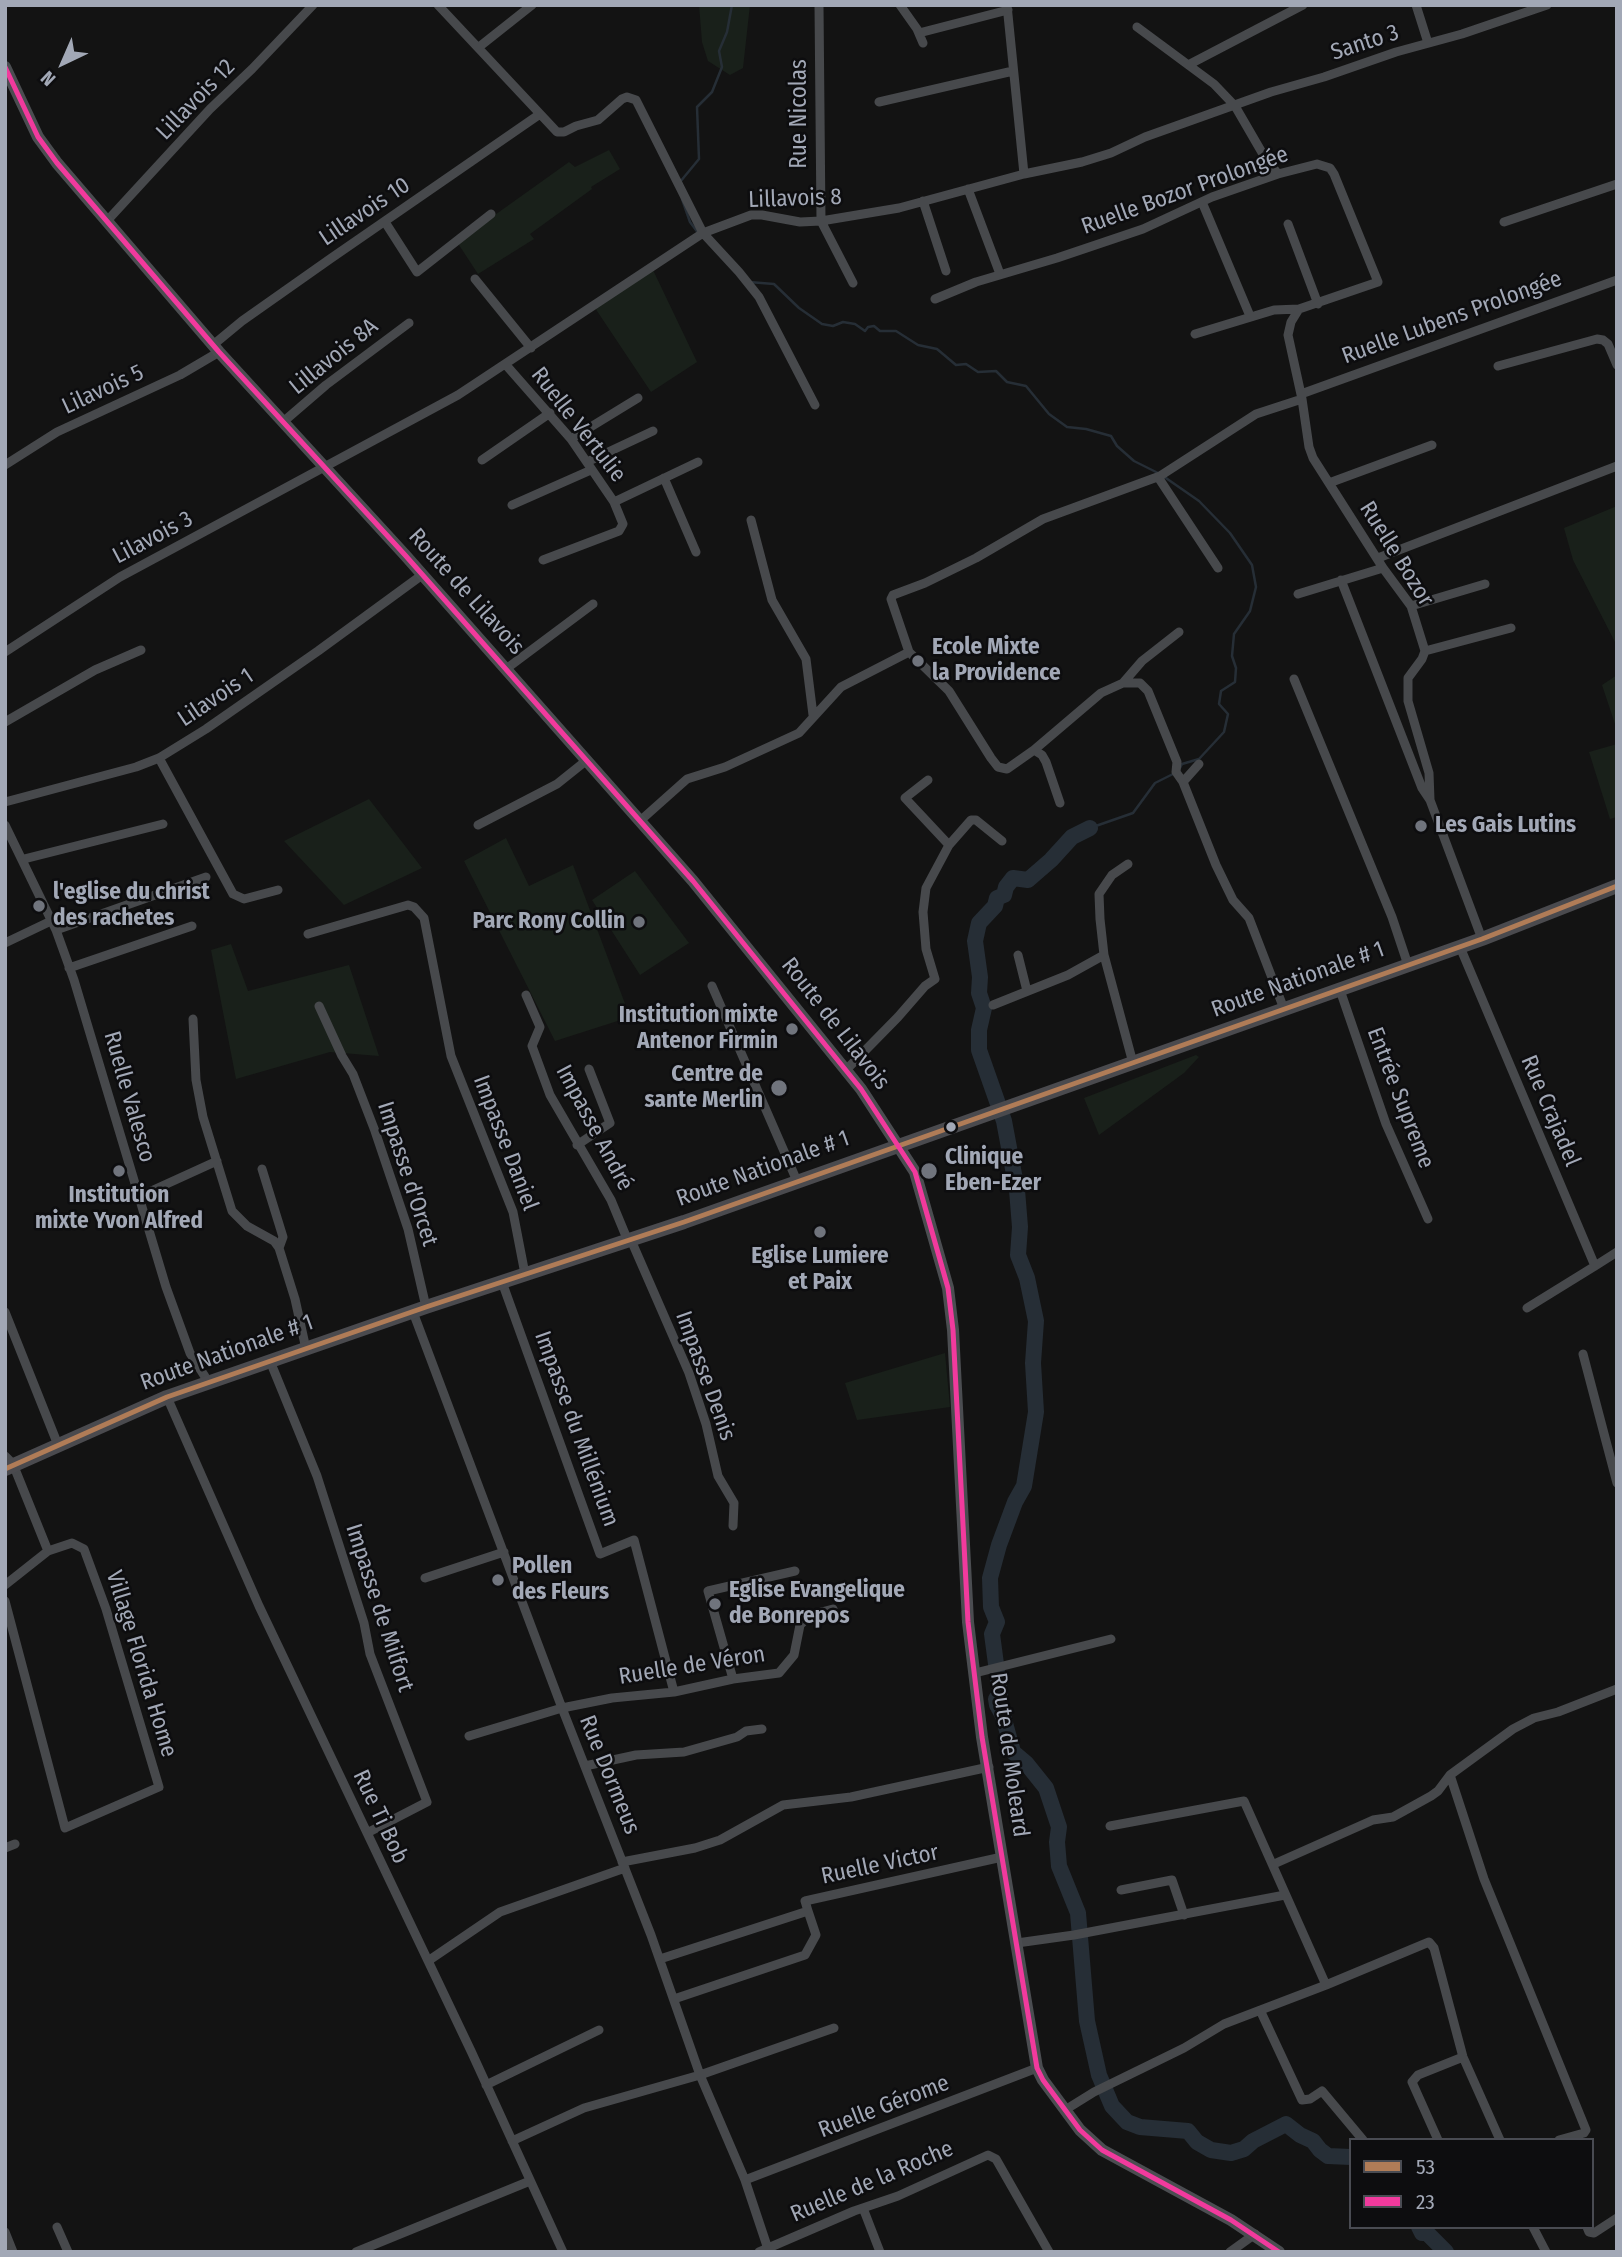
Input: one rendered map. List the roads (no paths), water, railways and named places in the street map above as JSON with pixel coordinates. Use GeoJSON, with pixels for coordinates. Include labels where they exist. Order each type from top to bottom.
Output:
{"type":"FeatureCollection","features":[{"type":"Feature","properties":{"kind":"main road","name":"Route de Lilavois"},"geometry":{"type":"LineString","coordinates":[[5,66],[38,137],[106,222],[216,349],[641,821],[747,945],[845,1071],[899,1146]]}},
{"type":"Feature","properties":{"kind":"main road","name":"Route Nationale # 1"},"geometry":{"type":"LineString","coordinates":[[8,1463],[58,1445],[167,1397],[899,1146],[1460,947],[1617,886]]}},
{"type":"Feature","properties":{"kind":"main road","name":"Route de Moleard"},"geometry":{"type":"LineString","coordinates":[[899,1146],[915,1172],[948,1288],[953,1330],[968,1622],[981,1672],[982,1737],[1037,2068],[1080,2130],[1102,2150],[1255,2234],[1279,2252]]}},
{"type":"Feature","properties":{"kind":"street","name":"Lillavois 12"},"geometry":{"type":"LineString","coordinates":[[106,222],[210,109],[313,5]]}},
{"type":"Feature","properties":{"kind":"street"},"geometry":{"type":"LineString","coordinates":[[438,5],[554,130],[561,133],[598,120],[627,97],[636,100],[703,233],[758,297],[815,405]]}},
{"type":"Feature","properties":{"kind":"street"},"geometry":{"type":"LineString","coordinates":[[479,47],[532,5]]}},
{"type":"Feature","properties":{"kind":"street","name":"Rue Nicolas"},"geometry":{"type":"LineString","coordinates":[[819,5],[821,221]]}},
{"type":"Feature","properties":{"kind":"street"},"geometry":{"type":"LineString","coordinates":[[900,5],[923,43]]}},
{"type":"Feature","properties":{"kind":"street"},"geometry":{"type":"LineString","coordinates":[[1190,64],[1303,5]]}},
{"type":"Feature","properties":{"kind":"street"},"geometry":{"type":"LineString","coordinates":[[1416,5],[1428,43]]}},
{"type":"Feature","properties":{"kind":"street","name":"Santo 3"},"geometry":{"type":"LineString","coordinates":[[1235,106],[1271,92],[1462,34],[1547,5]]}},
{"type":"Feature","properties":{"kind":"street"},"geometry":{"type":"LineString","coordinates":[[919,33],[1008,8],[1024,174]]}},
{"type":"Feature","properties":{"kind":"street"},"geometry":{"type":"LineString","coordinates":[[1137,27],[1214,84],[1235,106],[1264,156],[1278,174]]}},
{"type":"Feature","properties":{"kind":"street"},"geometry":{"type":"LineString","coordinates":[[879,102],[1013,71]]}},
{"type":"Feature","properties":{"kind":"street","name":"Lillavois 8"},"geometry":{"type":"LineString","coordinates":[[325,467],[458,395],[703,233],[751,215],[800,222],[821,221],[923,201],[1024,174],[1082,162],[1235,106]]}},
{"type":"Feature","properties":{"kind":"street","name":"Lillavois 10"},"geometry":{"type":"LineString","coordinates":[[216,349],[253,314],[540,114]]}},
{"type":"Feature","properties":{"kind":"street","name":"Ruelle Bozor Prolongée"},"geometry":{"type":"LineString","coordinates":[[935,299],[1000,274],[1143,229],[1202,202],[1278,174],[1317,164],[1330,168],[1334,174],[1378,282],[1318,304]]}},
{"type":"Feature","properties":{"kind":"street"},"geometry":{"type":"LineString","coordinates":[[1504,222],[1617,184]]}},
{"type":"Feature","properties":{"kind":"street"},"geometry":{"type":"LineString","coordinates":[[968,189],[1000,274]]}},
{"type":"Feature","properties":{"kind":"street"},"geometry":{"type":"LineString","coordinates":[[923,201],[946,271]]}},
{"type":"Feature","properties":{"kind":"street"},"geometry":{"type":"LineString","coordinates":[[1202,202],[1250,316]]}},
{"type":"Feature","properties":{"kind":"street"},"geometry":{"type":"LineString","coordinates":[[385,222],[417,272],[491,214]]}},
{"type":"Feature","properties":{"kind":"street"},"geometry":{"type":"LineString","coordinates":[[821,221],[853,283]]}},
{"type":"Feature","properties":{"kind":"street"},"geometry":{"type":"LineString","coordinates":[[1195,334],[1274,310],[1300,309],[1318,304],[1289,224]]}},
{"type":"Feature","properties":{"kind":"street"},"geometry":{"type":"LineString","coordinates":[[475,279],[531,348]]}},
{"type":"Feature","properties":{"kind":"street","name":"Ruelle Lubens Prolongée"},"geometry":{"type":"LineString","coordinates":[[909,652],[891,598],[893,595],[976,558],[1042,519],[1159,476],[1256,414],[1617,279]]}},
{"type":"Feature","properties":{"kind":"street","name":"Ruelle Bozor"},"geometry":{"type":"LineString","coordinates":[[1300,309],[1291,322],[1288,335],[1302,397],[1310,454],[1411,606],[1425,650]]}},
{"type":"Feature","properties":{"kind":"street","name":"Lillavois 8A"},"geometry":{"type":"LineString","coordinates":[[283,422],[346,369],[409,323]]}},
{"type":"Feature","properties":{"kind":"street"},"geometry":{"type":"LineString","coordinates":[[1498,366],[1597,339],[1608,344],[1617,365]]}},
{"type":"Feature","properties":{"kind":"street","name":"Lilavois 5"},"geometry":{"type":"LineString","coordinates":[[5,465],[57,432],[180,375],[216,349]]}},
{"type":"Feature","properties":{"kind":"street","name":"Ruelle Vertulie"},"geometry":{"type":"LineString","coordinates":[[506,365],[571,439],[614,502],[698,462]]}},
{"type":"Feature","properties":{"kind":"street"},"geometry":{"type":"LineString","coordinates":[[571,439],[638,398]]}},
{"type":"Feature","properties":{"kind":"street"},"geometry":{"type":"LineString","coordinates":[[482,460],[550,413]]}},
{"type":"Feature","properties":{"kind":"street"},"geometry":{"type":"LineString","coordinates":[[512,505],[653,431]]}},
{"type":"Feature","properties":{"kind":"street"},"geometry":{"type":"LineString","coordinates":[[1329,482],[1432,445]]}},
{"type":"Feature","properties":{"kind":"street"},"geometry":{"type":"LineString","coordinates":[[1378,558],[1617,466]]}},
{"type":"Feature","properties":{"kind":"street","name":"Lilavois 3"},"geometry":{"type":"LineString","coordinates":[[5,652],[120,578],[325,467]]}},
{"type":"Feature","properties":{"kind":"street"},"geometry":{"type":"LineString","coordinates":[[1159,476],[1219,568]]}},
{"type":"Feature","properties":{"kind":"street"},"geometry":{"type":"LineString","coordinates":[[664,478],[696,552]]}},
{"type":"Feature","properties":{"kind":"street"},"geometry":{"type":"LineString","coordinates":[[543,560],[619,531],[622,524],[614,502]]}},
{"type":"Feature","properties":{"kind":"street"},"geometry":{"type":"LineString","coordinates":[[751,520],[772,600],[806,659],[813,715]]}},
{"type":"Feature","properties":{"kind":"street"},"geometry":{"type":"LineString","coordinates":[[1298,594],[1384,568]]}},
{"type":"Feature","properties":{"kind":"street","name":"Lilavois 1"},"geometry":{"type":"LineString","coordinates":[[5,802],[136,767],[159,758],[206,729],[422,575]]}},
{"type":"Feature","properties":{"kind":"street"},"geometry":{"type":"LineString","coordinates":[[1341,580],[1422,788],[1430,800],[1482,939]]}},
{"type":"Feature","properties":{"kind":"street"},"geometry":{"type":"LineString","coordinates":[[1411,606],[1485,584]]}},
{"type":"Feature","properties":{"kind":"street"},"geometry":{"type":"LineString","coordinates":[[506,669],[593,604]]}},
{"type":"Feature","properties":{"kind":"street"},"geometry":{"type":"LineString","coordinates":[[1430,800],[1429,773],[1408,701],[1408,678],[1422,659],[1425,650],[1511,628]]}},
{"type":"Feature","properties":{"kind":"street"},"geometry":{"type":"LineString","coordinates":[[641,821],[687,779],[725,766],[799,733],[841,687],[909,652],[949,691],[998,767],[1007,769],[1034,750],[1101,693],[1123,683],[1137,667],[1179,632]]}},
{"type":"Feature","properties":{"kind":"street"},"geometry":{"type":"LineString","coordinates":[[5,722],[95,670],[141,650]]}},
{"type":"Feature","properties":{"kind":"street"},"geometry":{"type":"LineString","coordinates":[[1137,667],[1140,683],[1148,691],[1177,762],[1176,772],[1183,782],[1233,900],[1249,918],[1284,1009]]}},
{"type":"Feature","properties":{"kind":"street"},"geometry":{"type":"LineString","coordinates":[[1294,679],[1392,917],[1408,965]]}},
{"type":"Feature","properties":{"kind":"street"},"geometry":{"type":"LineString","coordinates":[[1123,683],[1140,683]]}},
{"type":"Feature","properties":{"kind":"street"},"geometry":{"type":"LineString","coordinates":[[1034,750],[1042,754],[1046,762],[1060,803]]}},
{"type":"Feature","properties":{"kind":"street"},"geometry":{"type":"LineString","coordinates":[[159,758],[233,894],[244,899],[278,890]]}},
{"type":"Feature","properties":{"kind":"street"},"geometry":{"type":"LineString","coordinates":[[478,825],[556,784],[587,760]]}},
{"type":"Feature","properties":{"kind":"street"},"geometry":{"type":"LineString","coordinates":[[1183,782],[1199,765]]}},
{"type":"Feature","properties":{"kind":"street"},"geometry":{"type":"LineString","coordinates":[[928,780],[905,798],[948,845]]}},
{"type":"Feature","properties":{"kind":"street"},"geometry":{"type":"LineString","coordinates":[[845,1071],[925,986],[935,979],[926,949],[923,912],[926,888],[948,845],[971,820],[976,820],[1002,841]]}},
{"type":"Feature","properties":{"kind":"street"},"geometry":{"type":"LineString","coordinates":[[24,859],[163,824]]}},
{"type":"Feature","properties":{"kind":"street","name":"Ruelle Valesco"},"geometry":{"type":"LineString","coordinates":[[5,825],[24,859],[54,926],[93,1038],[166,1287],[190,1353],[209,1383]]}},
{"type":"Feature","properties":{"kind":"street"},"geometry":{"type":"LineString","coordinates":[[1128,864],[1112,876],[1099,894],[1104,955],[1133,1063]]}},
{"type":"Feature","properties":{"kind":"street"},"geometry":{"type":"LineString","coordinates":[[5,943],[206,877]]}},
{"type":"Feature","properties":{"kind":"street","name":"Impasse Daniel"},"geometry":{"type":"LineString","coordinates":[[308,934],[408,905],[414,907],[424,918],[451,1056],[513,1212],[525,1274]]}},
{"type":"Feature","properties":{"kind":"street"},"geometry":{"type":"LineString","coordinates":[[69,968],[192,926]]}},
{"type":"Feature","properties":{"kind":"street","name":"Rue Crajadel"},"geometry":{"type":"LineString","coordinates":[[1460,947],[1595,1266]]}},
{"type":"Feature","properties":{"kind":"street"},"geometry":{"type":"LineString","coordinates":[[1018,955],[1027,991]]}},
{"type":"Feature","properties":{"kind":"street"},"geometry":{"type":"LineString","coordinates":[[993,1005],[1068,975],[1104,955]]}},
{"type":"Feature","properties":{"kind":"street"},"geometry":{"type":"LineString","coordinates":[[712,986],[797,1181]]}},
{"type":"Feature","properties":{"kind":"street","name":"Entrée Supreme"},"geometry":{"type":"LineString","coordinates":[[1340,990],[1386,1124],[1428,1219]]}},
{"type":"Feature","properties":{"kind":"street","name":"Impasse André"},"geometry":{"type":"LineString","coordinates":[[526,995],[540,1027],[532,1046],[550,1095],[611,1200],[630,1240]]}},
{"type":"Feature","properties":{"kind":"street","name":"Impasse d'Orcet"},"geometry":{"type":"LineString","coordinates":[[319,1006],[353,1074],[408,1229],[419,1309]]}},
{"type":"Feature","properties":{"kind":"street"},"geometry":{"type":"LineString","coordinates":[[193,1019],[196,1080],[203,1117],[232,1211],[247,1226],[274,1241],[279,1248],[295,1299],[306,1349]]}},
{"type":"Feature","properties":{"kind":"street"},"geometry":{"type":"LineString","coordinates":[[577,1145],[611,1121],[589,1069]]}},
{"type":"Feature","properties":{"kind":"street"},"geometry":{"type":"LineString","coordinates":[[138,1197],[217,1161]]}},
{"type":"Feature","properties":{"kind":"street"},"geometry":{"type":"LineString","coordinates":[[262,1169],[283,1237],[279,1248]]}},
{"type":"Feature","properties":{"kind":"street","name":"Impasse Denis"},"geometry":{"type":"LineString","coordinates":[[630,1240],[689,1373],[706,1424],[718,1476],[734,1503],[733,1526]]}},
{"type":"Feature","properties":{"kind":"street"},"geometry":{"type":"LineString","coordinates":[[1527,1308],[1617,1252]]}},
{"type":"Feature","properties":{"kind":"street","name":"Impasse du Millénium"},"geometry":{"type":"LineString","coordinates":[[502,1282],[600,1554],[634,1539],[674,1692]]}},
{"type":"Feature","properties":{"kind":"street","name":"Rue Dormeus"},"geometry":{"type":"LineString","coordinates":[[419,1309],[562,1708],[660,1959],[700,2074],[745,2180],[765,2250]]}},
{"type":"Feature","properties":{"kind":"street"},"geometry":{"type":"LineString","coordinates":[[5,1312],[58,1445]]}},
{"type":"Feature","properties":{"kind":"street"},"geometry":{"type":"LineString","coordinates":[[1583,1354],[1617,1483]]}},
{"type":"Feature","properties":{"kind":"street","name":"Impasse de Milfort"},"geometry":{"type":"LineString","coordinates":[[270,1361],[317,1476],[364,1623],[370,1654],[427,1802],[367,1833]]}},
{"type":"Feature","properties":{"kind":"street","name":"Rue Ti Bob"},"geometry":{"type":"LineString","coordinates":[[167,1397],[259,1606],[563,2252]]}},
{"type":"Feature","properties":{"kind":"street"},"geometry":{"type":"LineString","coordinates":[[5,1585],[48,1550],[8,1463]]}},
{"type":"Feature","properties":{"kind":"street","name":"Village Florida Home"},"geometry":{"type":"LineString","coordinates":[[5,1601],[65,1828],[159,1787],[106,1609],[84,1549],[72,1543],[48,1550]]}},
{"type":"Feature","properties":{"kind":"street"},"geometry":{"type":"LineString","coordinates":[[425,1578],[504,1552]]}},
{"type":"Feature","properties":{"kind":"street"},"geometry":{"type":"LineString","coordinates":[[733,1679],[708,1591],[795,1571]]}},
{"type":"Feature","properties":{"kind":"street","name":"Ruelle de Véron"},"geometry":{"type":"LineString","coordinates":[[469,1736],[562,1708],[779,1673],[794,1655],[800,1625],[810,1615],[834,1609]]}},
{"type":"Feature","properties":{"kind":"street"},"geometry":{"type":"LineString","coordinates":[[981,1672],[1111,1639]]}},
{"type":"Feature","properties":{"kind":"street"},"geometry":{"type":"LineString","coordinates":[[1274,1864],[1373,1820],[1392,1817],[1431,1796],[1450,1775],[1513,1729],[1534,1718],[1558,1712],[1617,1689]]}},
{"type":"Feature","properties":{"kind":"street"},"geometry":{"type":"LineString","coordinates":[[585,1766],[636,1755],[684,1752],[737,1737],[746,1731],[762,1729]]}},
{"type":"Feature","properties":{"kind":"street"},"geometry":{"type":"LineString","coordinates":[[428,1961],[500,1912],[624,1865],[720,1840],[783,1805],[850,1797],[989,1767]]}},
{"type":"Feature","properties":{"kind":"street"},"geometry":{"type":"LineString","coordinates":[[1450,1775],[1484,1879],[1586,2130],[1566,2138]]}},
{"type":"Feature","properties":{"kind":"street"},"geometry":{"type":"LineString","coordinates":[[1110,1826],[1244,1801],[1326,1985]]}},
{"type":"Feature","properties":{"kind":"street"},"geometry":{"type":"LineString","coordinates":[[5,1848],[15,1844]]}},
{"type":"Feature","properties":{"kind":"street","name":"Ruelle Victor"},"geometry":{"type":"LineString","coordinates":[[660,1959],[808,1911],[805,1901],[1002,1857]]}},
{"type":"Feature","properties":{"kind":"street"},"geometry":{"type":"LineString","coordinates":[[1121,1890],[1172,1880],[1184,1915]]}},
{"type":"Feature","properties":{"kind":"street"},"geometry":{"type":"LineString","coordinates":[[1017,1943],[1285,1895]]}},
{"type":"Feature","properties":{"kind":"street"},"geometry":{"type":"LineString","coordinates":[[674,1999],[805,1955],[816,1935],[808,1911]]}},
{"type":"Feature","properties":{"kind":"street"},"geometry":{"type":"LineString","coordinates":[[1065,2110],[1224,2024],[1326,1985],[1426,1942],[1432,1944],[1463,2057],[1499,2138]]}},
{"type":"Feature","properties":{"kind":"street"},"geometry":{"type":"LineString","coordinates":[[1260,2010],[1302,2100],[1310,2099],[1322,2091],[1361,2138]]}},
{"type":"Feature","properties":{"kind":"street"},"geometry":{"type":"LineString","coordinates":[[512,2141],[584,2108],[700,2074],[834,2028]]}},
{"type":"Feature","properties":{"kind":"street"},"geometry":{"type":"LineString","coordinates":[[486,2085],[599,2030]]}},
{"type":"Feature","properties":{"kind":"street"},"geometry":{"type":"LineString","coordinates":[[1437,2138],[1412,2082],[1418,2075],[1463,2057]]}},
{"type":"Feature","properties":{"kind":"street","name":"Ruelle Gérome"},"geometry":{"type":"LineString","coordinates":[[745,2180],[1037,2068]]}},
{"type":"Feature","properties":{"kind":"street","name":"Ruelle de la Roche"},"geometry":{"type":"LineString","coordinates":[[765,2250],[898,2196],[983,2156],[992,2157],[1017,2194],[1049,2252]]}},
{"type":"Feature","properties":{"kind":"street"},"geometry":{"type":"LineString","coordinates":[[356,2252],[367,2250],[530,2181]]}},
{"type":"Feature","properties":{"kind":"street"},"geometry":{"type":"LineString","coordinates":[[863,2208],[880,2252]]}},
{"type":"Feature","properties":{"kind":"street"},"geometry":{"type":"LineString","coordinates":[[1588,2229],[1594,2233],[1617,2218]]}},
{"type":"Feature","properties":{"kind":"street"},"geometry":{"type":"LineString","coordinates":[[57,2227],[68,2252]]}},
{"type":"Feature","properties":{"kind":"street"},"geometry":{"type":"LineString","coordinates":[[1534,2229],[1546,2252]]}},
{"type":"Feature","properties":{"kind":"street"},"geometry":{"type":"LineString","coordinates":[[5,2232],[13,2252]]}},
{"type":"Feature","properties":{"kind":"street"},"geometry":{"type":"LineString","coordinates":[[1230,2252],[1255,2234]]}},
{"type":"Feature","properties":{"kind":"waterway"},"geometry":{"type":"LineString","coordinates":[[680,182],[699,159],[697,107],[712,92],[722,67],[719,51],[727,32],[732,5]]}},
{"type":"Feature","properties":{"kind":"waterway"},"geometry":{"type":"LineString","coordinates":[[682,199],[690,222],[699,234]]}},
{"type":"Feature","properties":{"kind":"waterway"},"geometry":{"type":"LineString","coordinates":[[749,282],[774,284],[799,308],[822,324],[833,326],[843,322],[855,324],[865,331],[874,326],[880,331],[896,331],[918,345],[937,349],[956,365],[966,364],[978,372],[996,371],[1007,382],[1026,386],[1049,414],[1067,427],[1111,436],[1117,446],[1134,461],[1158,473]]}},
{"type":"Feature","properties":{"kind":"waterway"},"geometry":{"type":"LineString","coordinates":[[1163,476],[1199,501],[1230,533],[1252,565],[1256,587],[1250,611],[1234,634],[1232,656],[1236,668],[1235,682],[1221,691],[1219,704],[1228,714],[1224,732],[1199,759],[1182,764],[1180,768]]}},
{"type":"Feature","properties":{"kind":"waterway"},"geometry":{"type":"LineString","coordinates":[[1090,828],[1133,813],[1155,783],[1175,773]]}},
{"type":"Feature","properties":{"kind":"waterway"},"geometry":{"type":"LineString","coordinates":[[1090,828],[1072,837],[1028,880],[1013,878],[1004,895],[997,898],[995,906],[979,923],[975,941],[980,977],[979,993],[984,1008],[979,1030],[979,1050],[1004,1121],[1017,1190],[1020,1227],[1018,1255],[1027,1278],[1036,1321],[1033,1363],[1036,1412],[1024,1486],[999,1545],[990,1578],[991,1607],[997,1622],[992,1634],[1000,1694],[996,1699],[997,1705],[1003,1716],[1013,1752],[1026,1763],[1046,1788],[1059,1827],[1059,1866],[1078,1913],[1087,2021],[1099,2075],[1112,2106],[1127,2122],[1140,2127],[1188,2131],[1197,2142],[1211,2150],[1231,2153],[1244,2149],[1253,2141],[1286,2124],[1313,2141],[1328,2156],[1349,2157]]}},
{"type":"Feature","properties":{"kind":"waterway"},"geometry":{"type":"LineString","coordinates":[[1420,2229],[1446,2252]]}},
{"type":"Feature","properties":{"kind":"place","name":"Ecole Mixte la Providence"},"geometry":{"type":"Point","coordinates":[918,661]}},
{"type":"Feature","properties":{"kind":"place","name":"Les Gais Lutins"},"geometry":{"type":"Point","coordinates":[1421,826]}},
{"type":"Feature","properties":{"kind":"place","name":"l'eglise du christ des rachetes"},"geometry":{"type":"Point","coordinates":[39,906]}},
{"type":"Feature","properties":{"kind":"place","name":"Parc Rony Collin"},"geometry":{"type":"Point","coordinates":[639,922]}},
{"type":"Feature","properties":{"kind":"place","name":"Institution mixte Antenor Firmin"},"geometry":{"type":"Point","coordinates":[792,1029]}},
{"type":"Feature","properties":{"kind":"place","name":"Centre de sante Merlin"},"geometry":{"type":"Point","coordinates":[779,1088]}},
{"type":"Feature","properties":{"kind":"place","name":"Institution mixte Yvon Alfred"},"geometry":{"type":"Point","coordinates":[119,1171]}},
{"type":"Feature","properties":{"kind":"place","name":"Clinique Eben-Ezer"},"geometry":{"type":"Point","coordinates":[929,1171]}},
{"type":"Feature","properties":{"kind":"place","name":"Eglise Lumiere et Paix"},"geometry":{"type":"Point","coordinates":[820,1232]}},
{"type":"Feature","properties":{"kind":"place","name":"Pollen des Fleurs"},"geometry":{"type":"Point","coordinates":[498,1580]}},
{"type":"Feature","properties":{"kind":"place","name":"Eglise Evangelique de Bonrepos"},"geometry":{"type":"Point","coordinates":[715,1604]}}]}
